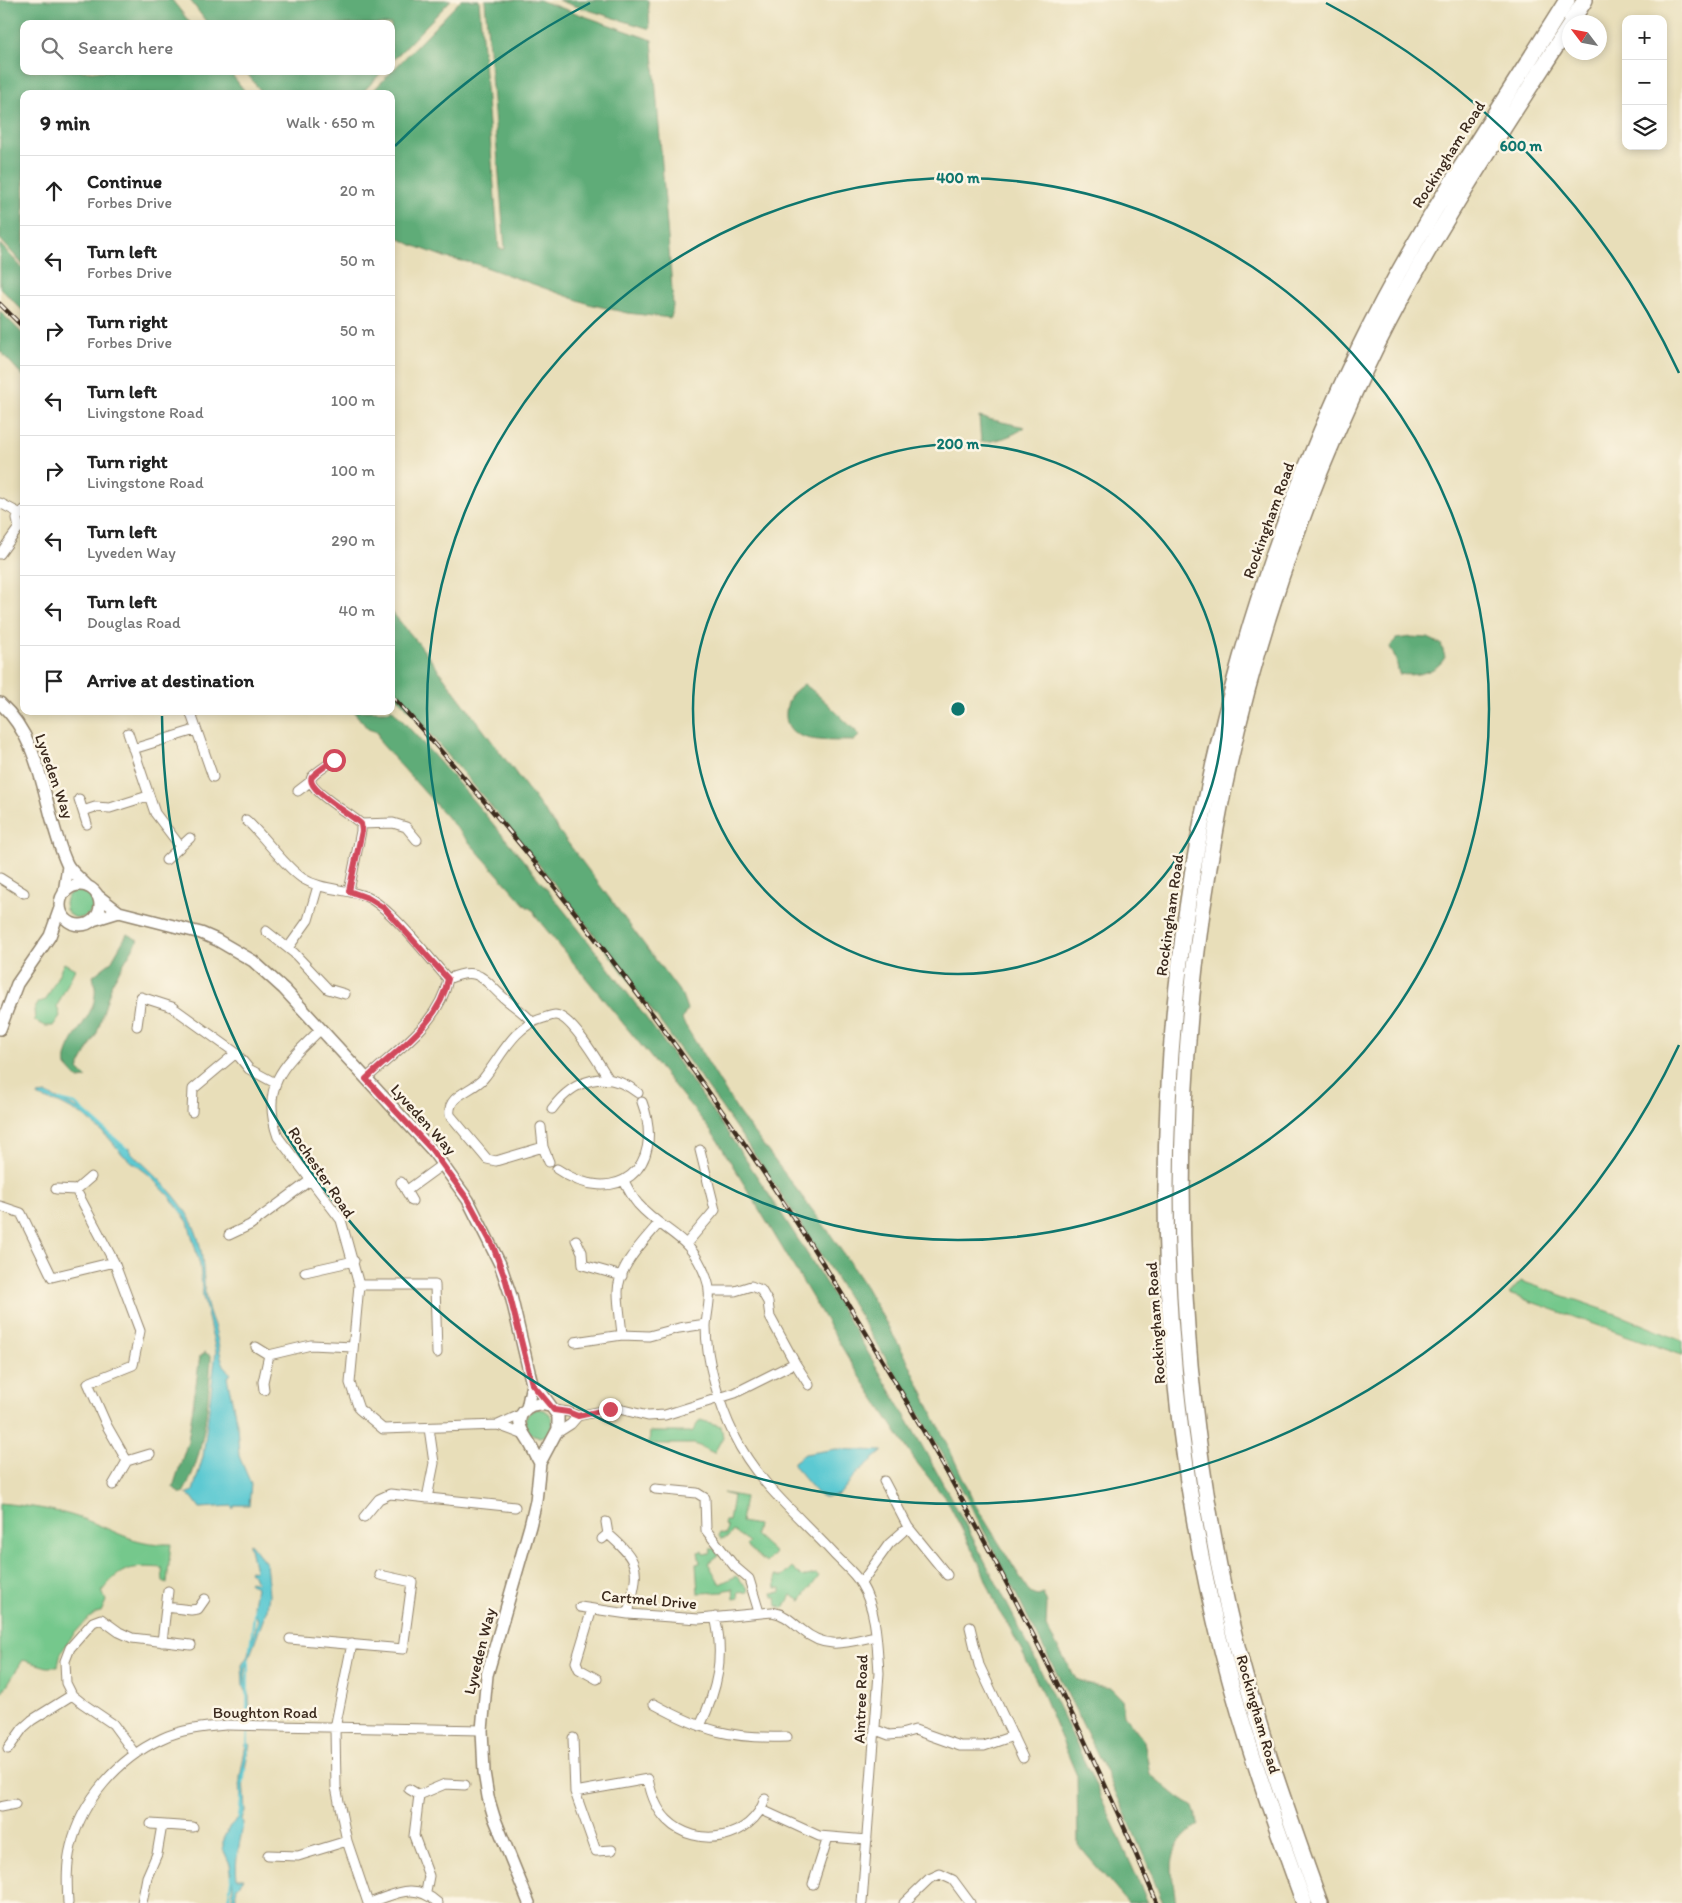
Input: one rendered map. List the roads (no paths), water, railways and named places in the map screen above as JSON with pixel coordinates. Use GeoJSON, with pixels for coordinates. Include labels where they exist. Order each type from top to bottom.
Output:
{"type":"FeatureCollection","features":[{"type":"Feature","properties":{"kind":"highway","name":"Rockingham Road"},"geometry":{"type":"LineString","coordinates":[[1304,1903],[1258,1774],[1223,1653],[1198,1535],[1182,1433],[1170,1317],[1166,1174],[1169,1080],[1181,945],[1206,797],[1230,695],[1265,579],[1307,464],[1361,344],[1408,255],[1448,186],[1567,0]]}},
{"type":"Feature","properties":{"kind":"highway","name":"Rockingham Road"},"geometry":{"type":"LineString","coordinates":[[1576,15],[1585,0]]}},
{"type":"Feature","properties":{"kind":"highway","name":"Rockingham Road"},"geometry":{"type":"LineString","coordinates":[[1320,1903],[1271,1763],[1239,1651],[1213,1532],[1198,1438],[1186,1315],[1181,1171],[1186,1051],[1196,947],[1211,850],[1244,700],[1276,592],[1322,469],[1374,351],[1416,271],[1459,196],[1562,36]]}},
{"type":"Feature","properties":{"kind":"street"},"geometry":{"type":"LineString","coordinates":[[0,503],[20,512]]}},
{"type":"Feature","properties":{"kind":"street"},"geometry":{"type":"LineString","coordinates":[[0,554],[20,529]]}},
{"type":"Feature","properties":{"kind":"street","name":"Lyveden Way"},"geometry":{"type":"LineString","coordinates":[[0,703],[18,725],[31,748],[68,866],[64,893]]}},
{"type":"Feature","properties":{"kind":"street"},"geometry":{"type":"LineString","coordinates":[[191,715],[213,777]]}},
{"type":"Feature","properties":{"kind":"street"},"geometry":{"type":"LineString","coordinates":[[133,749],[195,730]]}},
{"type":"Feature","properties":{"kind":"street"},"geometry":{"type":"LineString","coordinates":[[128,732],[148,796],[160,823],[180,846]]}},
{"type":"Feature","properties":{"kind":"street"},"geometry":{"type":"LineString","coordinates":[[298,790],[334,760]]}},
{"type":"Feature","properties":{"kind":"street"},"geometry":{"type":"LineString","coordinates":[[311,781],[312,787],[361,824],[393,823],[406,827],[417,840]]}},
{"type":"Feature","properties":{"kind":"street"},"geometry":{"type":"LineString","coordinates":[[83,811],[95,807],[110,808],[148,796]]}},
{"type":"Feature","properties":{"kind":"street"},"geometry":{"type":"LineString","coordinates":[[79,799],[87,824]]}},
{"type":"Feature","properties":{"kind":"street"},"geometry":{"type":"LineString","coordinates":[[246,820],[301,877],[318,886],[349,891],[368,898],[384,908],[448,979]]}},
{"type":"Feature","properties":{"kind":"street"},"geometry":{"type":"LineString","coordinates":[[349,891],[362,831],[361,824]]}},
{"type":"Feature","properties":{"kind":"street"},"geometry":{"type":"LineString","coordinates":[[166,860],[190,838]]}},
{"type":"Feature","properties":{"kind":"street","name":"Lyveden Way"},"geometry":{"type":"LineString","coordinates":[[68,866],[92,891],[119,912],[201,933],[232,948],[270,974],[443,1164],[468,1200],[500,1264],[512,1296],[532,1384],[520,1422],[525,1437],[540,1463]]}},
{"type":"Feature","properties":{"kind":"street"},"geometry":{"type":"LineString","coordinates":[[0,878],[24,893]]}},
{"type":"Feature","properties":{"kind":"street"},"geometry":{"type":"LineString","coordinates":[[0,1029],[17,984],[50,936],[64,893],[74,886],[92,891],[100,905],[93,920]]}},
{"type":"Feature","properties":{"kind":"street"},"geometry":{"type":"LineString","coordinates":[[288,948],[308,920],[318,886]]}},
{"type":"Feature","properties":{"kind":"street"},"geometry":{"type":"LineString","coordinates":[[60,908],[67,921],[79,925]]}},
{"type":"Feature","properties":{"kind":"street"},"geometry":{"type":"LineString","coordinates":[[50,936],[119,912]]}},
{"type":"Feature","properties":{"kind":"street"},"geometry":{"type":"LineString","coordinates":[[266,931],[288,948],[328,988],[345,994]]}},
{"type":"Feature","properties":{"kind":"street"},"geometry":{"type":"LineString","coordinates":[[448,979],[457,975],[484,976],[505,999],[522,1010],[531,1021]]}},
{"type":"Feature","properties":{"kind":"street"},"geometry":{"type":"LineString","coordinates":[[366,1079],[433,1016],[445,992],[448,979]]}},
{"type":"Feature","properties":{"kind":"street"},"geometry":{"type":"LineString","coordinates":[[137,1026],[141,997],[172,1007],[236,1053],[249,1069],[275,1083]]}},
{"type":"Feature","properties":{"kind":"street"},"geometry":{"type":"LineString","coordinates":[[543,1147],[496,1161],[487,1159],[450,1116],[448,1107],[452,1100],[483,1079],[506,1046],[531,1021],[555,1015],[563,1017],[583,1040],[608,1078],[638,1093]]}},
{"type":"Feature","properties":{"kind":"street","name":"Rochester Road"},"geometry":{"type":"LineString","coordinates":[[321,1030],[287,1062],[275,1083],[271,1104],[273,1123],[278,1137],[312,1179],[341,1220],[354,1261],[359,1285],[350,1384],[359,1410],[383,1429],[498,1425],[525,1411]]}},
{"type":"Feature","properties":{"kind":"street"},"geometry":{"type":"LineString","coordinates":[[192,1112],[193,1089],[236,1053]]}},
{"type":"Feature","properties":{"kind":"street"},"geometry":{"type":"LineString","coordinates":[[552,1110],[561,1096],[571,1089],[586,1082],[608,1078]]}},
{"type":"Feature","properties":{"kind":"street"},"geometry":{"type":"LineString","coordinates":[[557,1169],[573,1178],[590,1184],[606,1185],[624,1181],[641,1164],[648,1147],[650,1136],[642,1102]]}},
{"type":"Feature","properties":{"kind":"street"},"geometry":{"type":"LineString","coordinates":[[541,1127],[543,1147],[549,1162]]}},
{"type":"Feature","properties":{"kind":"street"},"geometry":{"type":"LineString","coordinates":[[687,1243],[714,1214],[715,1210],[700,1150]]}},
{"type":"Feature","properties":{"kind":"street"},"geometry":{"type":"LineString","coordinates":[[406,1191],[443,1164]]}},
{"type":"Feature","properties":{"kind":"street"},"geometry":{"type":"LineString","coordinates":[[56,1189],[76,1190],[91,1177]]}},
{"type":"Feature","properties":{"kind":"street"},"geometry":{"type":"LineString","coordinates":[[229,1235],[250,1225],[312,1179]]}},
{"type":"Feature","properties":{"kind":"street"},"geometry":{"type":"LineString","coordinates":[[624,1181],[638,1204],[659,1223],[687,1243],[697,1256],[710,1291],[735,1291],[751,1286],[761,1290],[768,1302],[770,1317],[809,1385]]}},
{"type":"Feature","properties":{"kind":"street"},"geometry":{"type":"LineString","coordinates":[[401,1182],[412,1201]]}},
{"type":"Feature","properties":{"kind":"street"},"geometry":{"type":"LineString","coordinates":[[76,1190],[114,1262],[140,1331],[133,1365],[88,1383],[107,1426],[127,1461]]}},
{"type":"Feature","properties":{"kind":"street"},"geometry":{"type":"LineString","coordinates":[[0,1206],[22,1214],[52,1277],[114,1262]]}},
{"type":"Feature","properties":{"kind":"street"},"geometry":{"type":"LineString","coordinates":[[622,1335],[618,1291],[622,1276],[633,1255],[659,1223]]}},
{"type":"Feature","properties":{"kind":"street"},"geometry":{"type":"LineString","coordinates":[[576,1240],[582,1252],[583,1265],[622,1276]]}},
{"type":"Feature","properties":{"kind":"street"},"geometry":{"type":"LineString","coordinates":[[305,1272],[354,1261]]}},
{"type":"Feature","properties":{"kind":"street"},"geometry":{"type":"LineString","coordinates":[[359,1285],[435,1285],[437,1353]]}},
{"type":"Feature","properties":{"kind":"street","name":"Aintree Road"},"geometry":{"type":"LineString","coordinates":[[710,1291],[706,1324],[719,1398],[734,1436],[758,1476],[786,1508],[807,1526],[861,1583],[871,1609],[876,1636],[879,1673],[862,1903]]}},
{"type":"Feature","properties":{"kind":"street"},"geometry":{"type":"LineString","coordinates":[[575,1342],[622,1335],[649,1336],[679,1328],[706,1324]]}},
{"type":"Feature","properties":{"kind":"street"},"geometry":{"type":"LineString","coordinates":[[256,1347],[269,1355],[311,1345],[353,1347]]}},
{"type":"Feature","properties":{"kind":"street"},"geometry":{"type":"LineString","coordinates":[[264,1390],[263,1382],[269,1355]]}},
{"type":"Feature","properties":{"kind":"street"},"geometry":{"type":"LineString","coordinates":[[525,1411],[536,1404],[578,1416],[620,1409],[648,1416],[665,1415],[751,1386],[795,1363]]}},
{"type":"Feature","properties":{"kind":"street","name":"Lyveden Way"},"geometry":{"type":"LineString","coordinates":[[529,1903],[497,1825],[488,1797],[484,1772],[482,1730],[487,1675],[530,1526],[536,1501],[540,1463],[559,1422],[552,1408],[532,1384]]}},
{"type":"Feature","properties":{"kind":"street"},"geometry":{"type":"LineString","coordinates":[[525,1437],[539,1444],[571,1424],[578,1416]]}},
{"type":"Feature","properties":{"kind":"street","name":"Rochester Road"},"geometry":{"type":"LineString","coordinates":[[498,1425],[525,1437]]}},
{"type":"Feature","properties":{"kind":"street"},"geometry":{"type":"LineString","coordinates":[[427,1498],[434,1463],[429,1428]]}},
{"type":"Feature","properties":{"kind":"street"},"geometry":{"type":"LineString","coordinates":[[113,1485],[127,1461],[150,1454]]}},
{"type":"Feature","properties":{"kind":"street"},"geometry":{"type":"LineString","coordinates":[[884,1481],[908,1527],[946,1575]]}},
{"type":"Feature","properties":{"kind":"street"},"geometry":{"type":"LineString","coordinates":[[655,1489],[697,1493],[705,1498],[706,1530],[735,1567],[749,1579],[759,1612]]}},
{"type":"Feature","properties":{"kind":"street"},"geometry":{"type":"LineString","coordinates":[[364,1517],[379,1499],[390,1494],[515,1507]]}},
{"type":"Feature","properties":{"kind":"street"},"geometry":{"type":"LineString","coordinates":[[606,1522],[605,1536],[623,1547],[634,1561],[637,1571],[628,1614]]}},
{"type":"Feature","properties":{"kind":"street"},"geometry":{"type":"LineString","coordinates":[[861,1583],[889,1544],[908,1527]]}},
{"type":"Feature","properties":{"kind":"street"},"geometry":{"type":"LineString","coordinates":[[290,1639],[403,1649],[412,1582],[380,1576]]}},
{"type":"Feature","properties":{"kind":"street"},"geometry":{"type":"LineString","coordinates":[[162,1642],[168,1591]]}},
{"type":"Feature","properties":{"kind":"street"},"geometry":{"type":"LineString","coordinates":[[166,1607],[198,1609],[205,1599]]}},
{"type":"Feature","properties":{"kind":"street","name":"Cartmel Drive"},"geometry":{"type":"LineString","coordinates":[[580,1607],[628,1614],[699,1619],[759,1612],[781,1614],[808,1636],[830,1644],[876,1636]]}},
{"type":"Feature","properties":{"kind":"street"},"geometry":{"type":"LineString","coordinates":[[592,1609],[576,1662],[579,1669],[597,1679]]}},
{"type":"Feature","properties":{"kind":"street","name":"Cartmel Drive"},"geometry":{"type":"LineString","coordinates":[[700,1726],[714,1694],[720,1667],[719,1637],[715,1617]]}},
{"type":"Feature","properties":{"kind":"street"},"geometry":{"type":"LineString","coordinates":[[135,1754],[114,1724],[72,1695],[66,1683],[64,1661],[74,1643],[93,1622],[101,1619],[126,1636],[191,1645]]}},
{"type":"Feature","properties":{"kind":"street"},"geometry":{"type":"LineString","coordinates":[[970,1627],[979,1665],[1023,1758]]}},
{"type":"Feature","properties":{"kind":"street"},"geometry":{"type":"LineString","coordinates":[[352,1644],[335,1728],[336,1787],[347,1841],[369,1903],[403,1892],[426,1892],[438,1903]]}},
{"type":"Feature","properties":{"kind":"street"},"geometry":{"type":"LineString","coordinates":[[8,1749],[32,1720],[72,1695]]}},
{"type":"Feature","properties":{"kind":"street"},"geometry":{"type":"LineString","coordinates":[[654,1704],[700,1726],[736,1737],[787,1737]]}},
{"type":"Feature","properties":{"kind":"street","name":"Boughton Road"},"geometry":{"type":"LineString","coordinates":[[68,1903],[67,1874],[71,1846],[83,1812],[98,1789],[135,1754],[162,1738],[204,1727],[271,1725],[482,1730]]}},
{"type":"Feature","properties":{"kind":"street"},"geometry":{"type":"LineString","coordinates":[[876,1730],[889,1735],[915,1730],[960,1746],[984,1746],[1012,1736]]}},
{"type":"Feature","properties":{"kind":"street"},"geometry":{"type":"LineString","coordinates":[[573,1738],[575,1792],[596,1850],[612,1850]]}},
{"type":"Feature","properties":{"kind":"street"},"geometry":{"type":"LineString","coordinates":[[575,1792],[648,1779],[653,1798],[663,1815],[673,1825],[693,1835],[708,1837],[732,1834],[744,1827],[762,1810],[766,1799]]}},
{"type":"Feature","properties":{"kind":"street"},"geometry":{"type":"LineString","coordinates":[[408,1790],[419,1795],[445,1784],[465,1785]]}},
{"type":"Feature","properties":{"kind":"street"},"geometry":{"type":"LineString","coordinates":[[419,1795],[414,1836],[429,1876],[426,1892]]}},
{"type":"Feature","properties":{"kind":"street"},"geometry":{"type":"LineString","coordinates":[[0,1807],[15,1804]]}},
{"type":"Feature","properties":{"kind":"street"},"geometry":{"type":"LineString","coordinates":[[762,1810],[819,1836],[867,1840]]}},
{"type":"Feature","properties":{"kind":"street"},"geometry":{"type":"LineString","coordinates":[[151,1824],[193,1827]]}},
{"type":"Feature","properties":{"kind":"street"},"geometry":{"type":"LineString","coordinates":[[142,1903],[147,1877],[158,1854],[162,1825]]}},
{"type":"Feature","properties":{"kind":"street"},"geometry":{"type":"LineString","coordinates":[[813,1884],[828,1836]]}},
{"type":"Feature","properties":{"kind":"street"},"geometry":{"type":"LineString","coordinates":[[268,1855],[298,1856],[347,1841]]}},
{"type":"Feature","properties":{"kind":"street"},"geometry":{"type":"LineString","coordinates":[[904,1903],[929,1880],[940,1874],[953,1880],[970,1903]]}},
{"type":"Feature","properties":{"kind":"water"},"geometry":{"type":"Polygon","coordinates":[[[47,1094],[84,1112],[123,1147],[127,1149],[130,1147],[129,1150],[176,1198],[191,1220],[201,1250],[208,1308],[222,1361],[231,1374],[227,1377],[237,1424],[239,1456],[251,1484],[249,1505],[235,1505],[233,1509],[232,1506],[200,1508],[192,1497],[185,1494],[193,1491],[203,1457],[216,1351],[203,1297],[200,1265],[188,1222],[170,1197],[148,1174],[123,1155],[109,1138],[84,1116],[59,1103],[38,1097],[38,1095],[47,1094]]]}},
{"type":"Feature","properties":{"kind":"water"},"geometry":{"type":"Polygon","coordinates":[[[836,1449],[883,1451],[857,1473],[839,1495],[824,1497],[818,1494],[794,1466],[794,1462],[805,1454],[836,1449]]]}},
{"type":"Feature","properties":{"kind":"water"},"geometry":{"type":"Polygon","coordinates":[[[250,1543],[266,1563],[269,1595],[267,1609],[245,1669],[249,1697],[243,1685],[242,1665],[247,1657],[258,1621],[253,1606],[256,1587],[249,1583],[250,1581],[257,1583],[254,1575],[249,1572],[250,1570],[255,1571],[250,1543]]]}},
{"type":"Feature","properties":{"kind":"water"},"geometry":{"type":"Polygon","coordinates":[[[249,1697],[250,1708],[249,1715],[246,1714],[249,1697]]]}},
{"type":"Feature","properties":{"kind":"water"},"geometry":{"type":"Polygon","coordinates":[[[246,1744],[250,1744],[243,1778],[245,1811],[236,1864],[237,1878],[244,1878],[237,1887],[235,1903],[232,1903],[233,1887],[230,1864],[223,1849],[223,1839],[230,1826],[238,1818],[241,1809],[240,1778],[246,1744]]]}},
{"type":"Feature","properties":{"kind":"waterway"},"geometry":{"type":"LineString","coordinates":[[59,1100],[75,1104],[128,1150]]}},
{"type":"Feature","properties":{"kind":"waterway"},"geometry":{"type":"LineString","coordinates":[[250,1650],[255,1608]]}},
{"type":"Feature","properties":{"kind":"waterway"},"geometry":{"type":"LineString","coordinates":[[247,1718],[248,1658]]}},
{"type":"Feature","properties":{"kind":"waterway"},"geometry":{"type":"LineString","coordinates":[[247,1746],[248,1732]]}},
{"type":"Feature","properties":{"kind":"waterway"},"geometry":{"type":"LineString","coordinates":[[243,1783],[245,1769]]}},
{"type":"Feature","properties":{"kind":"waterway"},"geometry":{"type":"LineString","coordinates":[[239,1818],[242,1794]]}},
{"type":"Feature","properties":{"kind":"waterway"},"geometry":{"type":"LineString","coordinates":[[228,1903],[232,1875]]}},
{"type":"Feature","properties":{"kind":"railway"},"geometry":{"type":"LineString","coordinates":[[0,304],[20,324]]}},
{"type":"Feature","properties":{"kind":"railway"},"geometry":{"type":"LineString","coordinates":[[395,700],[509,830],[620,971],[726,1117],[825,1267],[918,1421],[1004,1578],[1084,1739],[1157,1903]]}}]}
